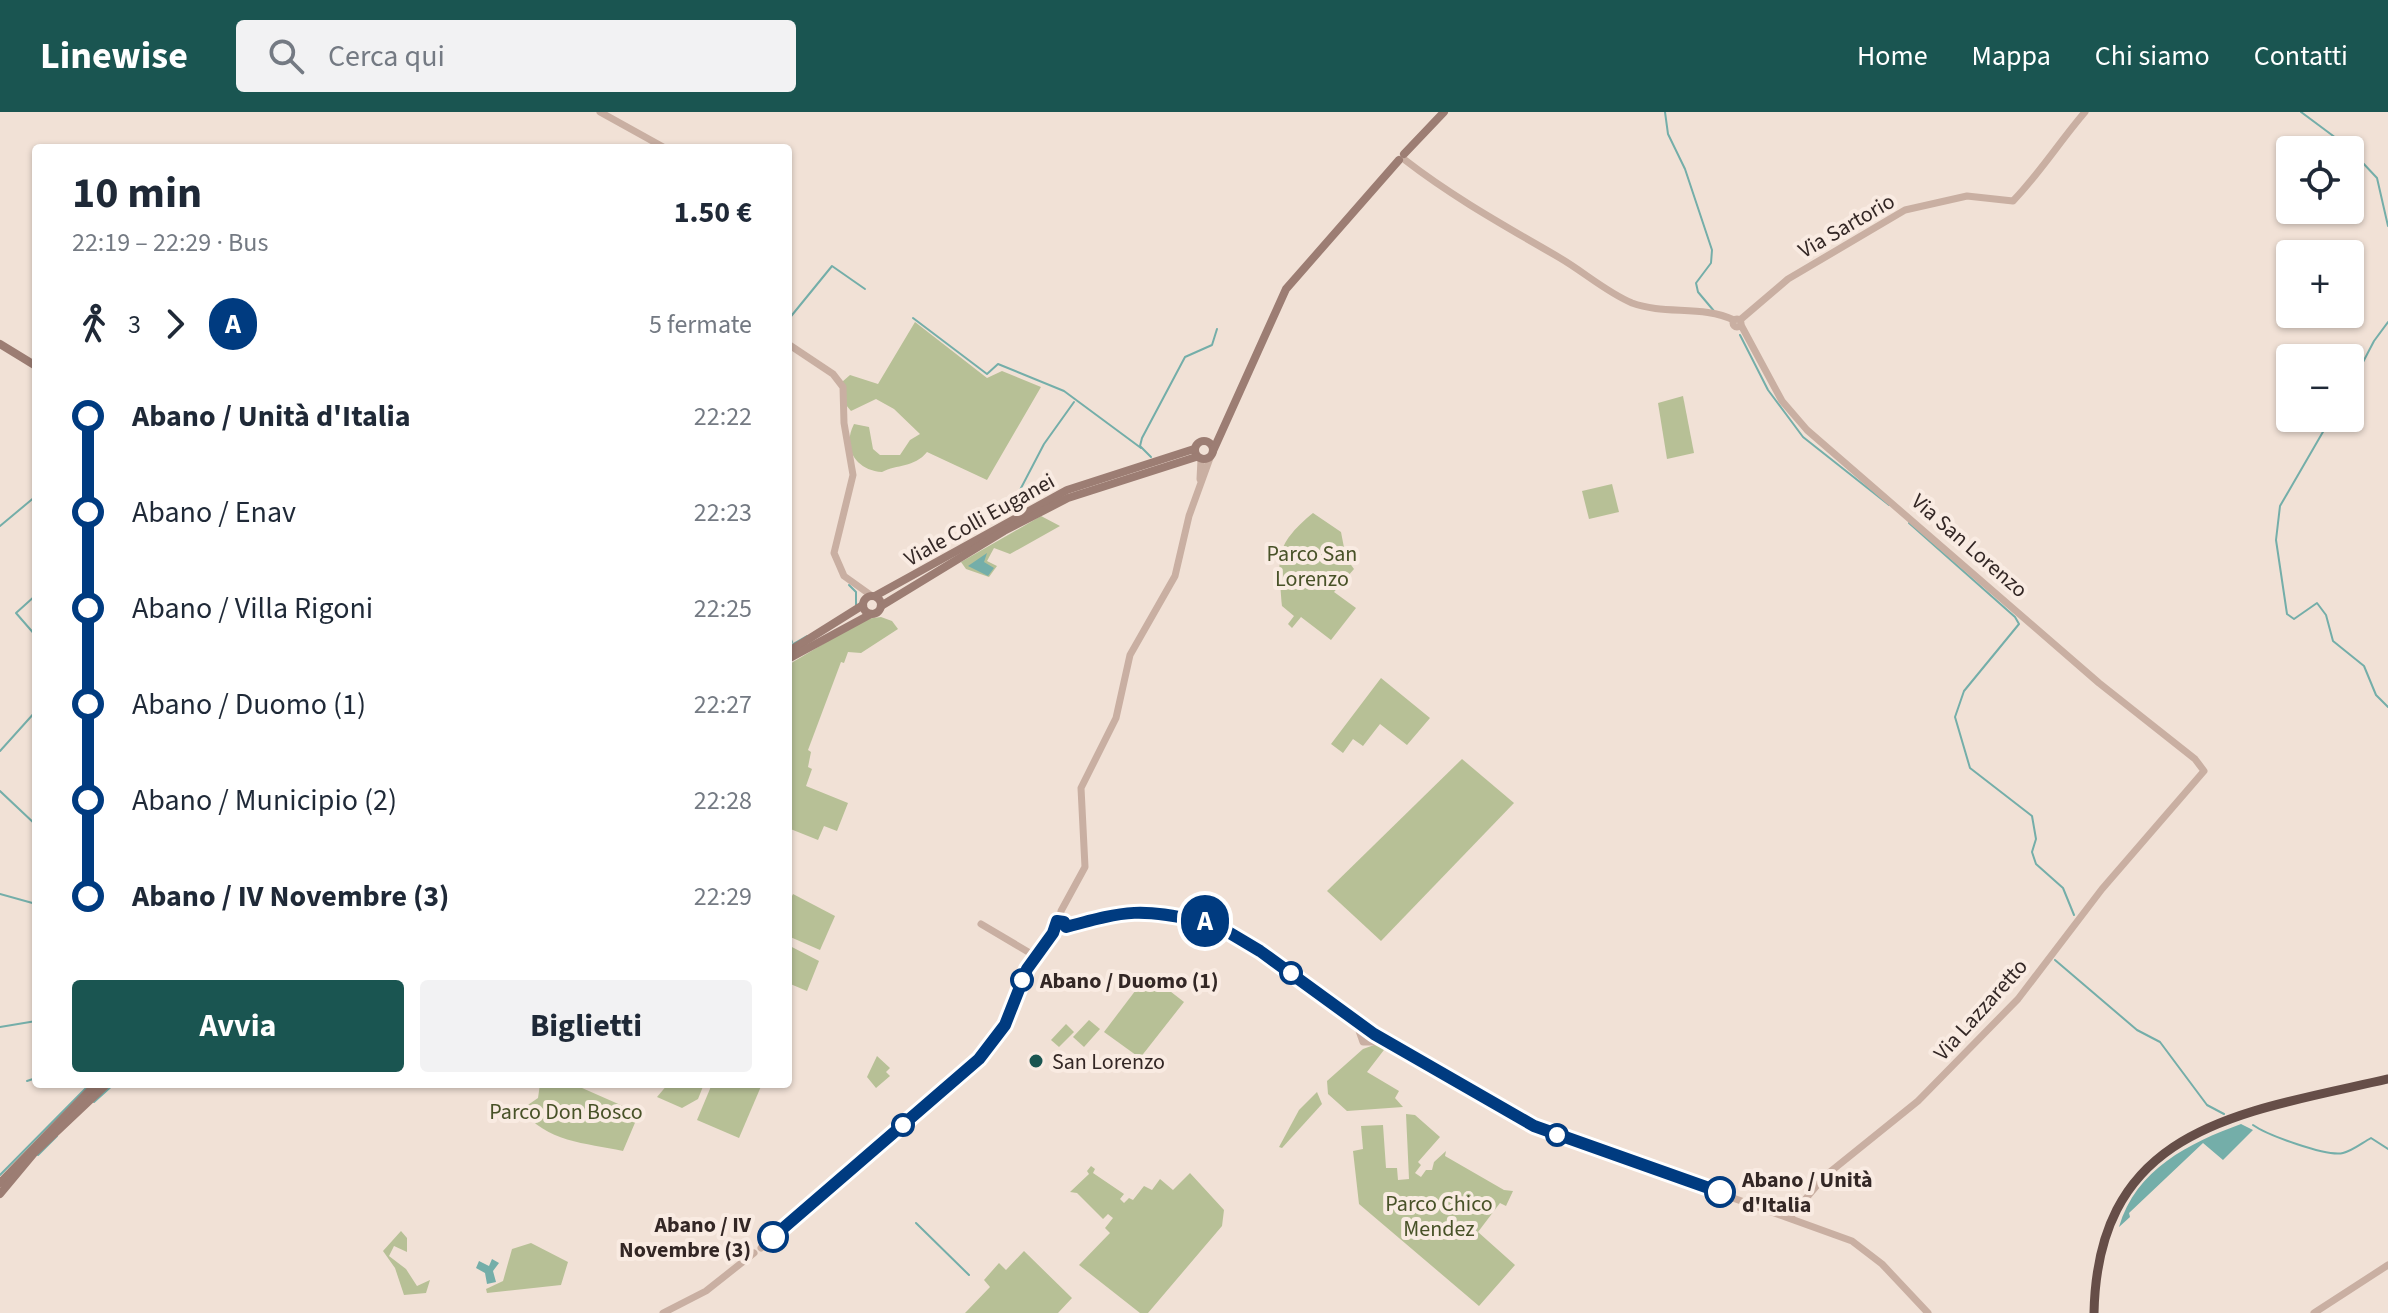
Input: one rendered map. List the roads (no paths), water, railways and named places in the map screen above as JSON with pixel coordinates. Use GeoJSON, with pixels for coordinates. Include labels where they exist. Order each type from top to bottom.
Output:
{"type":"FeatureCollection","features":[{"type":"Feature","properties":{"kind":"highway"},"geometry":{"type":"LineString","coordinates":[[2094,1313],[2099,1257],[2110,1222],[2124,1195],[2156,1158],[2189,1136],[2218,1124],[2388,1079]]}},
{"type":"Feature","properties":{"kind":"main road"},"geometry":{"type":"LineString","coordinates":[[1203,455],[1228,412],[1286,289],[1444,112]]}},
{"type":"Feature","properties":{"kind":"main road"},"geometry":{"type":"LineString","coordinates":[[0,344],[32,364]]}},
{"type":"Feature","properties":{"kind":"main road"},"geometry":{"type":"LineString","coordinates":[[1203,455],[1207,441],[1228,412]]}},
{"type":"Feature","properties":{"kind":"main road"},"geometry":{"type":"LineString","coordinates":[[1203,455],[1198,442],[1207,441]]}},
{"type":"Feature","properties":{"kind":"main road","name":"Viale Colli Euganei"},"geometry":{"type":"LineString","coordinates":[[792,649],[873,596],[1067,490],[1203,455]]}},
{"type":"Feature","properties":{"kind":"main road","name":"Viale Colli Euganei"},"geometry":{"type":"LineString","coordinates":[[792,657],[878,613],[881,606],[1004,531],[1068,498],[1203,455]]}},
{"type":"Feature","properties":{"kind":"main road"},"geometry":{"type":"LineString","coordinates":[[873,596],[881,606]]}},
{"type":"Feature","properties":{"kind":"main road"},"geometry":{"type":"LineString","coordinates":[[863,604],[871,614]]}},
{"type":"Feature","properties":{"kind":"main road"},"geometry":{"type":"LineString","coordinates":[[0,1183],[92,1088]]}},
{"type":"Feature","properties":{"kind":"main road"},"geometry":{"type":"LineString","coordinates":[[0,1194],[35,1152],[103,1088]]}},
{"type":"Feature","properties":{"kind":"street"},"geometry":{"type":"LineString","coordinates":[[600,112],[658,144]]}},
{"type":"Feature","properties":{"kind":"street","name":"Via Sartorio"},"geometry":{"type":"LineString","coordinates":[[1738,322],[1788,279],[1905,210],[1967,196],[2013,201],[2041,171],[2058,144],[2085,112]]}},
{"type":"Feature","properties":{"kind":"street"},"geometry":{"type":"LineString","coordinates":[[1403,158],[1490,220],[1561,259],[1617,295],[1649,308],[1721,315],[1738,322]]}},
{"type":"Feature","properties":{"kind":"street","name":"Via San Lorenzo"},"geometry":{"type":"LineString","coordinates":[[1738,322],[1782,401],[1807,430],[2099,683],[2204,768]]}},
{"type":"Feature","properties":{"kind":"street"},"geometry":{"type":"LineString","coordinates":[[792,347],[833,374],[843,387],[844,423],[853,475],[834,553],[844,576],[857,588],[873,596]]}},
{"type":"Feature","properties":{"kind":"street"},"geometry":{"type":"LineString","coordinates":[[663,1313],[706,1291],[758,1250],[957,1081],[1005,1025],[1035,956],[1053,933],[1059,934],[1063,924],[1061,911],[1085,867],[1081,788],[1116,718],[1130,655],[1175,576],[1200,485],[1203,455]]}},
{"type":"Feature","properties":{"kind":"street"},"geometry":{"type":"LineString","coordinates":[[857,588],[863,604]]}},
{"type":"Feature","properties":{"kind":"street","name":"Via Lazzaretto"},"geometry":{"type":"LineString","coordinates":[[1791,1216],[1825,1176],[1918,1101],[2018,999],[2066,933],[2203,774],[2204,768]]}},
{"type":"Feature","properties":{"kind":"street"},"geometry":{"type":"LineString","coordinates":[[1063,924],[1144,910],[1207,923],[1260,951],[1369,1035],[1388,1042],[1534,1126],[1791,1216],[1862,1247],[1928,1313]]}},
{"type":"Feature","properties":{"kind":"street"},"geometry":{"type":"LineString","coordinates":[[981,924],[1035,956]]}},
{"type":"Feature","properties":{"kind":"street"},"geometry":{"type":"LineString","coordinates":[[2314,1313],[2388,1265]]}},
{"type":"Feature","properties":{"kind":"water"},"geometry":{"type":"Polygon","coordinates":[[[987,553],[984,562],[994,568],[988,576],[968,566],[987,553]]]}},
{"type":"Feature","properties":{"kind":"water"},"geometry":{"type":"Polygon","coordinates":[[[2241,1124],[2253,1130],[2223,1160],[2203,1143],[2129,1213],[2130,1217],[2119,1227],[2127,1207],[2151,1174],[2202,1140],[2241,1124]]]}},
{"type":"Feature","properties":{"kind":"water"},"geometry":{"type":"Polygon","coordinates":[[[492,1259],[499,1263],[493,1271],[496,1282],[487,1284],[485,1273],[476,1268],[479,1261],[489,1266],[492,1259]]]}},
{"type":"Feature","properties":{"kind":"waterway"},"geometry":{"type":"LineString","coordinates":[[1665,112],[1668,134],[1685,169],[1712,250],[1711,263],[1696,283],[1698,292],[1714,311]]}},
{"type":"Feature","properties":{"kind":"waterway"},"geometry":{"type":"LineString","coordinates":[[2301,112],[2333,136]]}},
{"type":"Feature","properties":{"kind":"waterway"},"geometry":{"type":"LineString","coordinates":[[2364,164],[2377,178],[2388,226]]}},
{"type":"Feature","properties":{"kind":"waterway"},"geometry":{"type":"LineString","coordinates":[[792,315],[832,266],[865,289]]}},
{"type":"Feature","properties":{"kind":"waterway"},"geometry":{"type":"LineString","coordinates":[[913,318],[987,374],[998,364],[1064,391],[1141,448]]}},
{"type":"Feature","properties":{"kind":"waterway"},"geometry":{"type":"LineString","coordinates":[[2364,360],[2388,322]]}},
{"type":"Feature","properties":{"kind":"waterway"},"geometry":{"type":"LineString","coordinates":[[1151,457],[1140,446],[1142,438],[1185,357],[1212,345],[1217,329]]}},
{"type":"Feature","properties":{"kind":"waterway"},"geometry":{"type":"LineString","coordinates":[[1740,335],[1768,390],[1803,437],[1889,505]]}},
{"type":"Feature","properties":{"kind":"waterway"},"geometry":{"type":"LineString","coordinates":[[1009,511],[1044,444],[1074,402]]}},
{"type":"Feature","properties":{"kind":"waterway"},"geometry":{"type":"LineString","coordinates":[[2323,432],[2280,506],[2276,540],[2287,614],[2294,619],[2317,603],[2326,615],[2333,641],[2364,666],[2376,695],[2388,707]]}},
{"type":"Feature","properties":{"kind":"waterway"},"geometry":{"type":"LineString","coordinates":[[0,526],[32,499]]}},
{"type":"Feature","properties":{"kind":"waterway"},"geometry":{"type":"LineString","coordinates":[[1909,523],[2015,617],[2019,624],[1964,691],[1955,717],[1970,768],[2032,816],[2036,839],[2032,852],[2036,864],[2063,888],[2074,915]]}},
{"type":"Feature","properties":{"kind":"waterway"},"geometry":{"type":"LineString","coordinates":[[849,585],[856,592],[856,605]]}},
{"type":"Feature","properties":{"kind":"waterway"},"geometry":{"type":"LineString","coordinates":[[32,599],[16,613],[32,631]]}},
{"type":"Feature","properties":{"kind":"waterway"},"geometry":{"type":"LineString","coordinates":[[792,645],[807,636]]}},
{"type":"Feature","properties":{"kind":"waterway"},"geometry":{"type":"LineString","coordinates":[[0,751],[32,715]]}},
{"type":"Feature","properties":{"kind":"waterway"},"geometry":{"type":"LineString","coordinates":[[0,791],[32,821]]}},
{"type":"Feature","properties":{"kind":"waterway"},"geometry":{"type":"LineString","coordinates":[[0,894],[32,903]]}},
{"type":"Feature","properties":{"kind":"waterway"},"geometry":{"type":"LineString","coordinates":[[2055,960],[2137,1030],[2160,1042],[2207,1105],[2224,1114]]}},
{"type":"Feature","properties":{"kind":"waterway"},"geometry":{"type":"LineString","coordinates":[[0,1027],[32,1022]]}},
{"type":"Feature","properties":{"kind":"waterway"},"geometry":{"type":"LineString","coordinates":[[27,1081],[32,1079]]}},
{"type":"Feature","properties":{"kind":"waterway"},"geometry":{"type":"LineString","coordinates":[[0,1175],[86,1088]]}},
{"type":"Feature","properties":{"kind":"waterway"},"geometry":{"type":"LineString","coordinates":[[94,1102],[110,1088]]}},
{"type":"Feature","properties":{"kind":"waterway"},"geometry":{"type":"LineString","coordinates":[[2253,1125],[2283,1139],[2324,1152],[2343,1153],[2371,1138],[2388,1149]]}},
{"type":"Feature","properties":{"kind":"waterway"},"geometry":{"type":"LineString","coordinates":[[38,1155],[57,1136]]}},
{"type":"Feature","properties":{"kind":"waterway"},"geometry":{"type":"LineString","coordinates":[[916,1223],[969,1275]]}},
{"type":"Feature","properties":{"kind":"place","name":"Abano / Duomo (1)"},"geometry":{"type":"Point","coordinates":[1022,980]}},
{"type":"Feature","properties":{"kind":"place","name":"San Lorenzo"},"geometry":{"type":"Point","coordinates":[1036,1061]}},
{"type":"Feature","properties":{"kind":"place","name":"Abano / Unità d'Italia"},"geometry":{"type":"Point","coordinates":[1720,1192]}},
{"type":"Feature","properties":{"kind":"place","name":"Abano / IV Novembre (3)"},"geometry":{"type":"Point","coordinates":[773,1237]}},
{"type":"Feature","properties":{"kind":"park label","name":"Parco San Lorenzo"},"geometry":{"type":"Point","coordinates":[1312,566]}},
{"type":"Feature","properties":{"kind":"park label","name":"Parco Don Bosco"},"geometry":{"type":"Point","coordinates":[566,1111]}},
{"type":"Feature","properties":{"kind":"park label","name":"Parco Chico Mendez"},"geometry":{"type":"Point","coordinates":[1439,1216]}}]}
